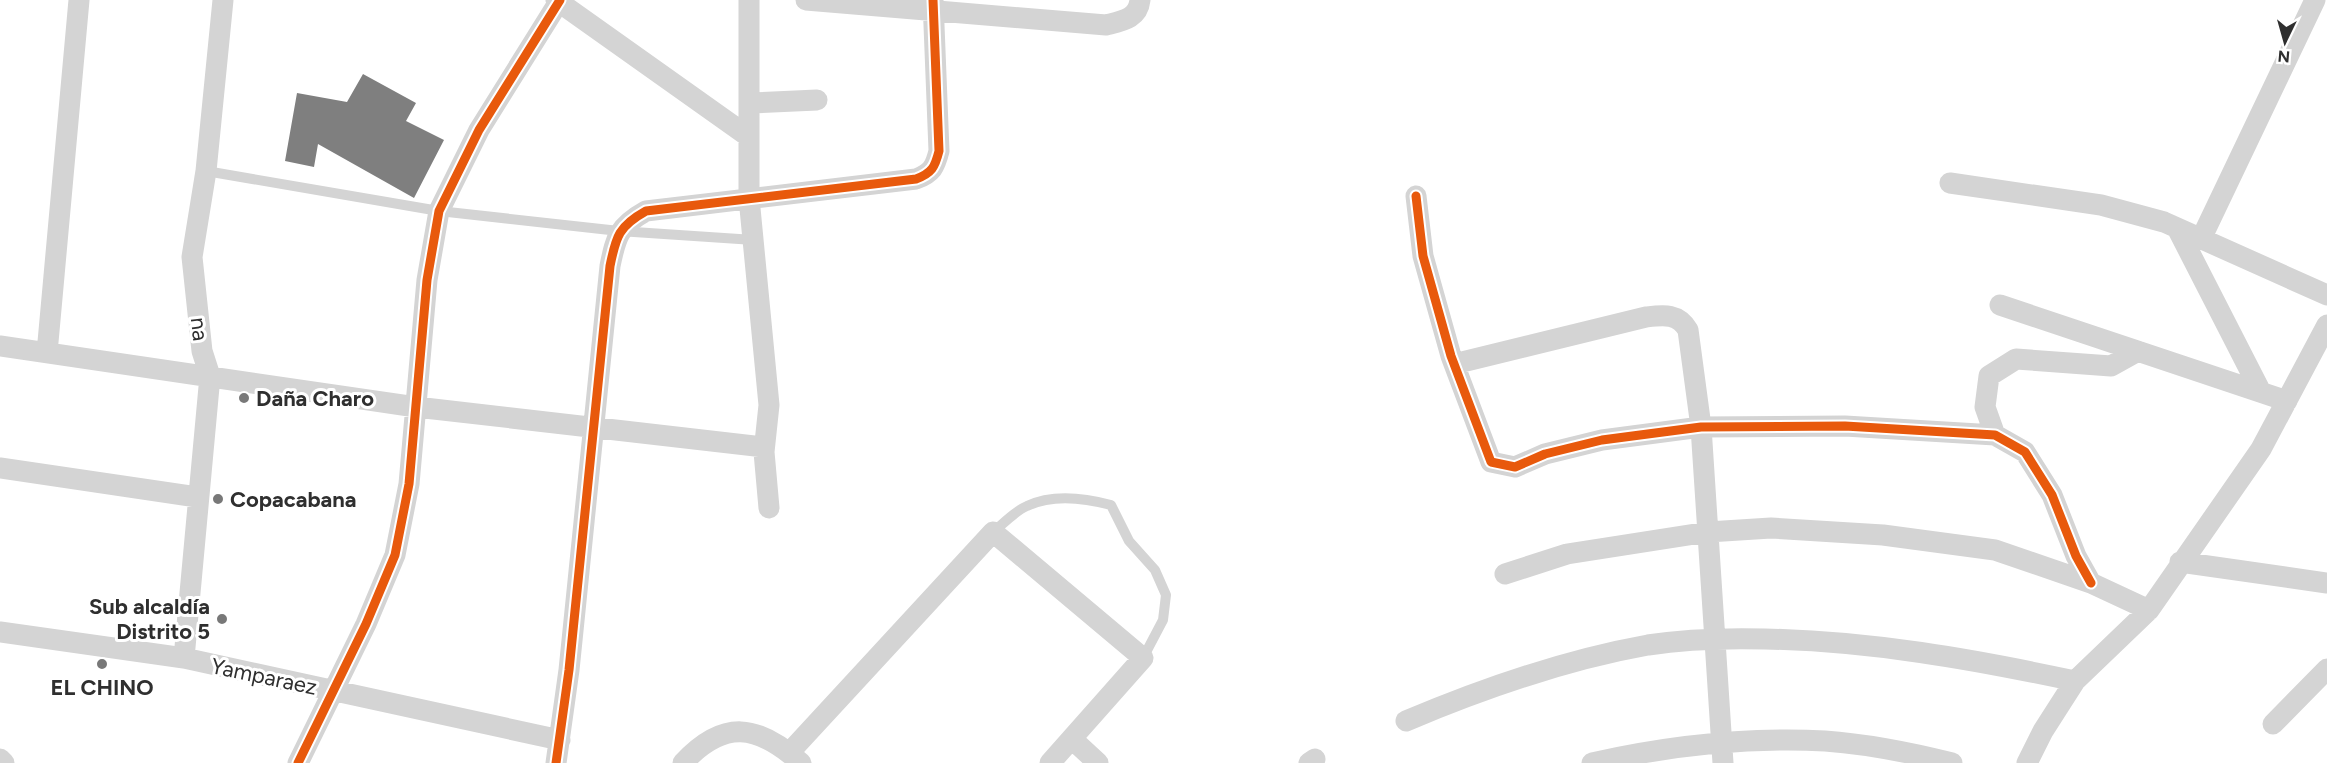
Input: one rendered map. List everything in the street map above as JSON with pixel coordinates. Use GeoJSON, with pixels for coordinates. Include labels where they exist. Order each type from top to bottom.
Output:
{"type":"FeatureCollection","features":[{"type":"Feature","properties":{"kind":"street"},"geometry":{"type":"LineString","coordinates":[[47,353],[79,0]]}},
{"type":"Feature","properties":{"kind":"street","name":"na"},"geometry":{"type":"LineString","coordinates":[[184,658],[197,497],[210,376],[202,351],[192,257],[206,171],[223,0]]}},
{"type":"Feature","properties":{"kind":"street"},"geometry":{"type":"LineString","coordinates":[[749,0],[751,104],[749,198],[769,405],[764,447],[768,508]]}},
{"type":"Feature","properties":{"kind":"street"},"geometry":{"type":"LineString","coordinates":[[806,0],[933,5],[1106,25],[1125,21],[1134,15],[1140,0]]}},
{"type":"Feature","properties":{"kind":"street"},"geometry":{"type":"LineString","coordinates":[[2201,239],[2315,0]]}},
{"type":"Feature","properties":{"kind":"street"},"geometry":{"type":"LineString","coordinates":[[298,763],[331,690],[366,624],[396,555],[405,517],[427,280],[439,211],[479,130],[558,1],[749,137]]}},
{"type":"Feature","properties":{"kind":"street"},"geometry":{"type":"LineString","coordinates":[[556,763],[610,266],[619,231],[632,219],[646,211],[916,178],[929,174],[936,165],[939,151],[933,5]]}},
{"type":"Feature","properties":{"kind":"street"},"geometry":{"type":"LineString","coordinates":[[751,104],[817,100]]}},
{"type":"Feature","properties":{"kind":"street"},"geometry":{"type":"LineString","coordinates":[[1950,183],[2102,205],[2177,228],[2327,295]]}},
{"type":"Feature","properties":{"kind":"street"},"geometry":{"type":"LineString","coordinates":[[1416,196],[1423,256],[1454,364],[1491,462],[1515,467],[1545,454],[1602,440],[1701,427],[1845,426],[1995,435],[2025,452],[2052,495],[2076,556],[2091,583]]}},
{"type":"Feature","properties":{"kind":"street"},"geometry":{"type":"LineString","coordinates":[[2177,228],[2260,392]]}},
{"type":"Feature","properties":{"kind":"street"},"geometry":{"type":"LineString","coordinates":[[2000,305],[2287,401]]}},
{"type":"Feature","properties":{"kind":"street"},"geometry":{"type":"LineString","coordinates":[[1454,364],[1666,314],[1682,320],[1688,330],[1701,427],[1722,753]]}},
{"type":"Feature","properties":{"kind":"street"},"geometry":{"type":"LineString","coordinates":[[2027,763],[2043,731],[2075,681],[2149,610],[2180,562],[2261,449],[2327,325]]}},
{"type":"Feature","properties":{"kind":"street"},"geometry":{"type":"LineString","coordinates":[[0,346],[416,407],[764,447]]}},
{"type":"Feature","properties":{"kind":"street"},"geometry":{"type":"LineString","coordinates":[[1995,435],[1985,407],[1989,376],[2016,359],[2110,366],[2138,351]]}},
{"type":"Feature","properties":{"kind":"street"},"geometry":{"type":"LineString","coordinates":[[0,468],[197,497]]}},
{"type":"Feature","properties":{"kind":"street"},"geometry":{"type":"LineString","coordinates":[[1505,574],[1568,554],[1708,532],[1771,528],[1883,535],[1995,550],[2091,583],[2149,610]]}},
{"type":"Feature","properties":{"kind":"street"},"geometry":{"type":"LineString","coordinates":[[682,763],[699,745],[724,732],[762,736],[795,758],[993,532],[1143,658],[1050,763]]}},
{"type":"Feature","properties":{"kind":"street"},"geometry":{"type":"LineString","coordinates":[[2180,562],[2327,583]]}},
{"type":"Feature","properties":{"kind":"street","name":"Yamparaez"},"geometry":{"type":"LineString","coordinates":[[0,632],[184,658],[560,740]]}},
{"type":"Feature","properties":{"kind":"street"},"geometry":{"type":"LineString","coordinates":[[1406,721],[1470,694],[1571,661],[1649,645],[1715,638],[1828,640],[1907,649],[2075,681]]}},
{"type":"Feature","properties":{"kind":"street"},"geometry":{"type":"LineString","coordinates":[[2273,724],[2327,669]]}},
{"type":"Feature","properties":{"kind":"street"},"geometry":{"type":"LineString","coordinates":[[1072,739],[1098,763]]}},
{"type":"Feature","properties":{"kind":"street"},"geometry":{"type":"LineString","coordinates":[[1592,763],[1649,750],[1722,753],[1826,741],[1952,763]]}},
{"type":"Feature","properties":{"kind":"street"},"geometry":{"type":"LineString","coordinates":[[0,759],[4,763]]}},
{"type":"Feature","properties":{"kind":"lane"},"geometry":{"type":"LineString","coordinates":[[206,171],[439,211],[619,231],[754,240]]}},
{"type":"Feature","properties":{"kind":"lane"},"geometry":{"type":"LineString","coordinates":[[993,532],[1025,506],[1051,499],[1092,500],[1111,505],[1128,541],[1155,570],[1166,595],[1163,620],[1143,658]]}},
{"type":"Feature","properties":{"kind":"building"},"geometry":{"type":"Polygon","coordinates":[[[363,74],[416,103],[406,121],[444,140],[414,198],[318,144],[314,167],[285,161],[297,93],[347,102],[363,74]]]}},
{"type":"Feature","properties":{"kind":"cycle path"},"geometry":{"type":"LineString","coordinates":[[298,763],[366,624],[395,555],[409,484],[427,280],[439,211],[479,130],[560,0]]}},
{"type":"Feature","properties":{"kind":"cycle path"},"geometry":{"type":"LineString","coordinates":[[556,763],[569,670],[610,266],[617,239],[624,227],[646,211],[916,179],[929,172],[939,151],[933,0]]}},
{"type":"Feature","properties":{"kind":"cycle path"},"geometry":{"type":"LineString","coordinates":[[1416,196],[1423,256],[1451,356],[1491,462],[1515,467],[1545,454],[1602,440],[1701,427],[1845,426],[1995,435],[2025,452],[2052,495],[2076,556],[2091,583]]}},
{"type":"Feature","properties":{"kind":"place","name":"Daña Charo"},"geometry":{"type":"Point","coordinates":[244,398]}},
{"type":"Feature","properties":{"kind":"place","name":"Copacabana"},"geometry":{"type":"Point","coordinates":[218,499]}},
{"type":"Feature","properties":{"kind":"place","name":"Sub alcaldía Distrito 5"},"geometry":{"type":"Point","coordinates":[222,619]}},
{"type":"Feature","properties":{"kind":"place","name":"EL CHINO"},"geometry":{"type":"Point","coordinates":[102,664]}}]}
